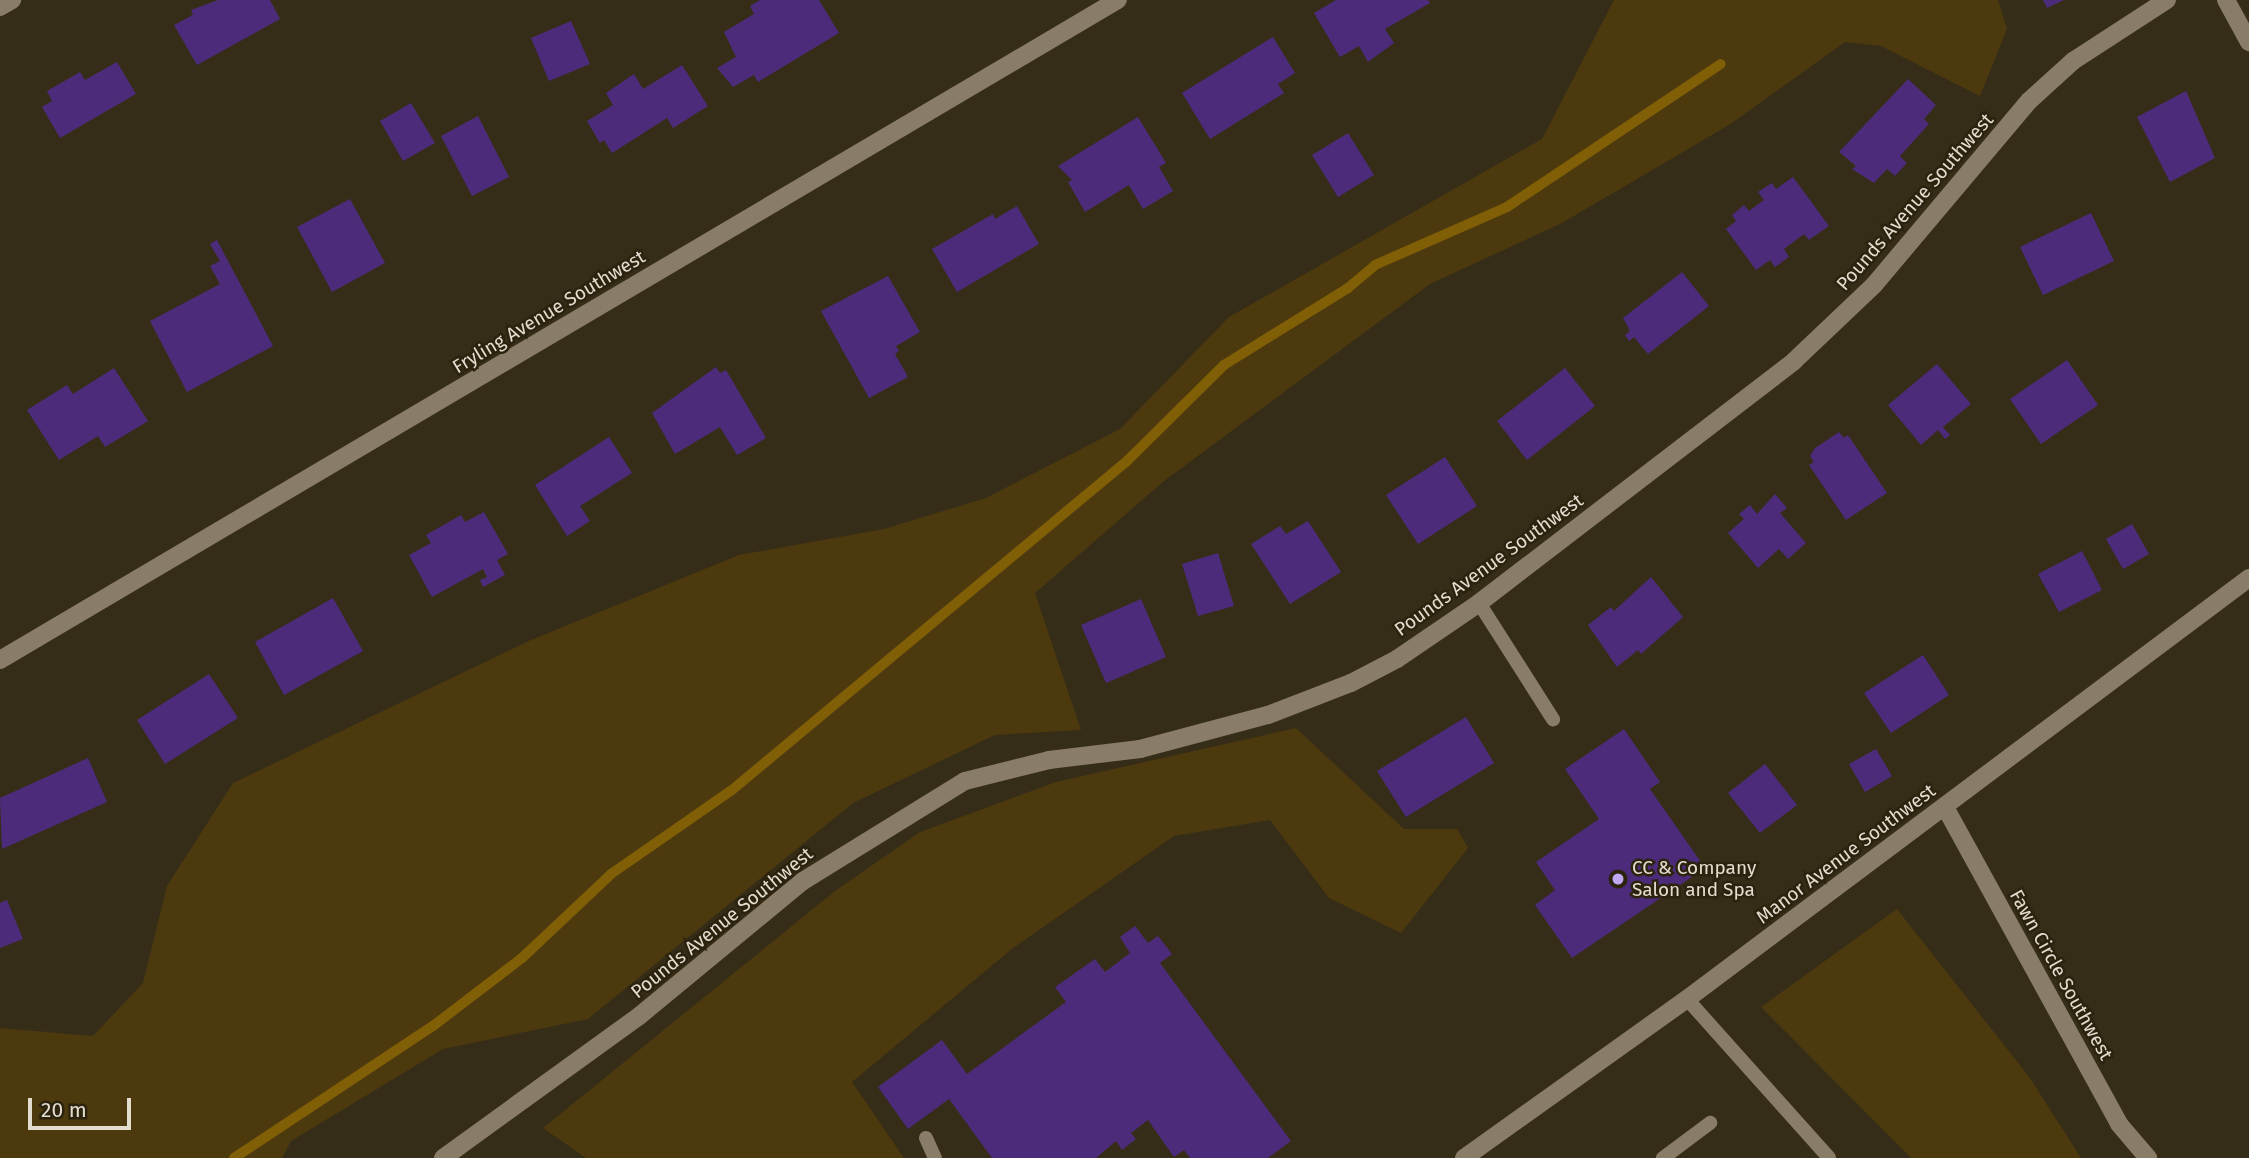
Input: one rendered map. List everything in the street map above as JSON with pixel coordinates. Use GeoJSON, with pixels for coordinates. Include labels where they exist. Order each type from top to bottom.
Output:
{"type":"FeatureCollection","features":[{"type":"Feature","properties":{"kind":"street"},"geometry":{"type":"LineString","coordinates":[[0,7],[12,0]]}},
{"type":"Feature","properties":{"kind":"street","name":"Fryling Avenue Southwest"},"geometry":{"type":"LineString","coordinates":[[0,660],[1118,0]]}},
{"type":"Feature","properties":{"kind":"street","name":"Pounds Avenue Southwest"},"geometry":{"type":"LineString","coordinates":[[443,1158],[638,1017],[803,881],[929,800],[965,781],[1049,760],[1140,749],[1268,715],[1351,683],[1479,603],[1794,361],[1874,285],[2029,101],[2073,61],[2167,0]]}},
{"type":"Feature","properties":{"kind":"street"},"geometry":{"type":"LineString","coordinates":[[2226,0],[2249,42]]}},
{"type":"Feature","properties":{"kind":"street","name":"Manor Avenue Southwest"},"geometry":{"type":"LineString","coordinates":[[1464,1158],[1687,999],[2249,578]]}},
{"type":"Feature","properties":{"kind":"street","name":"Fawn Circle Southwest"},"geometry":{"type":"LineString","coordinates":[[1945,807],[2119,1124],[2148,1158]]}},
{"type":"Feature","properties":{"kind":"lane"},"geometry":{"type":"LineString","coordinates":[[1479,603],[1553,719]]}},
{"type":"Feature","properties":{"kind":"lane"},"geometry":{"type":"LineString","coordinates":[[1687,999],[1829,1158]]}},
{"type":"Feature","properties":{"kind":"lane"},"geometry":{"type":"LineString","coordinates":[[1663,1158],[1710,1123]]}},
{"type":"Feature","properties":{"kind":"lane"},"geometry":{"type":"LineString","coordinates":[[926,1138],[935,1158]]}},
{"type":"Feature","properties":{"kind":"shaded area"},"geometry":{"type":"Polygon","coordinates":[[[1614,0],[1998,0],[2007,29],[1980,96],[1881,46],[1845,42],[1729,125],[1562,223],[1430,284],[1164,481],[1035,593],[1081,730],[995,735],[853,803],[588,1019],[443,1049],[291,1141],[282,1158],[0,1158],[0,1028],[93,1036],[143,983],[167,886],[233,783],[531,640],[739,555],[884,529],[986,498],[1120,429],[1229,317],[1542,139],[1614,0]]]}},
{"type":"Feature","properties":{"kind":"shaded area"},"geometry":{"type":"Polygon","coordinates":[[[1296,728],[1404,829],[1457,829],[1468,848],[1401,933],[1329,898],[1270,820],[1174,836],[1013,948],[852,1082],[904,1158],[586,1158],[543,1128],[835,891],[920,832],[1056,782],[1296,728]]]}},
{"type":"Feature","properties":{"kind":"shaded area"},"geometry":{"type":"Polygon","coordinates":[[[1897,909],[2030,1078],[2081,1158],[1911,1158],[1761,1007],[1897,909]]]}},
{"type":"Feature","properties":{"kind":"building"},"geometry":{"type":"Polygon","coordinates":[[[218,0],[270,0],[280,19],[197,65],[174,25],[193,15],[191,10],[218,0]]]}},
{"type":"Feature","properties":{"kind":"building"},"geometry":{"type":"Polygon","coordinates":[[[760,0],[819,0],[839,33],[758,82],[754,75],[733,87],[717,68],[736,57],[724,32],[754,14],[750,6],[760,0]]]}},
{"type":"Feature","properties":{"kind":"building"},"geometry":{"type":"Polygon","coordinates":[[[1336,0],[1428,0],[1430,3],[1385,29],[1394,43],[1368,62],[1359,46],[1340,57],[1314,13],[1336,0]]]}},
{"type":"Feature","properties":{"kind":"building"},"geometry":{"type":"Polygon","coordinates":[[[2043,0],[2064,0],[2047,8],[2043,0]]]}},
{"type":"Feature","properties":{"kind":"building"},"geometry":{"type":"Polygon","coordinates":[[[571,21],[590,64],[549,81],[531,38],[571,21]]]}},
{"type":"Feature","properties":{"kind":"building"},"geometry":{"type":"Polygon","coordinates":[[[1273,37],[1295,73],[1278,84],[1284,93],[1210,139],[1182,93],[1273,37]]]}},
{"type":"Feature","properties":{"kind":"building"},"geometry":{"type":"Polygon","coordinates":[[[117,62],[136,94],[60,138],[42,107],[52,101],[47,91],[80,72],[85,80],[117,62]]]}},
{"type":"Feature","properties":{"kind":"building"},"geometry":{"type":"Polygon","coordinates":[[[682,65],[708,106],[673,128],[667,118],[612,153],[604,140],[600,143],[587,121],[613,105],[606,93],[634,74],[643,89],[682,65]]]}},
{"type":"Feature","properties":{"kind":"building"},"geometry":{"type":"Polygon","coordinates":[[[1908,79],[1936,105],[1924,119],[1929,124],[1900,156],[1907,163],[1895,176],[1887,169],[1874,183],[1852,169],[1856,166],[1839,152],[1908,79]]]}},
{"type":"Feature","properties":{"kind":"building"},"geometry":{"type":"Polygon","coordinates":[[[2186,91],[2215,158],[2170,182],[2137,117],[2186,91]]]}},
{"type":"Feature","properties":{"kind":"building"},"geometry":{"type":"Polygon","coordinates":[[[411,103],[435,143],[403,161],[380,121],[411,103]]]}},
{"type":"Feature","properties":{"kind":"building"},"geometry":{"type":"Polygon","coordinates":[[[478,116],[509,177],[472,196],[441,136],[478,116]]]}},
{"type":"Feature","properties":{"kind":"building"},"geometry":{"type":"Polygon","coordinates":[[[1138,117],[1166,163],[1159,167],[1173,191],[1143,209],[1129,185],[1085,212],[1068,182],[1072,180],[1058,166],[1138,117]]]}},
{"type":"Feature","properties":{"kind":"building"},"geometry":{"type":"Polygon","coordinates":[[[1348,133],[1374,175],[1338,197],[1312,155],[1348,133]]]}},
{"type":"Feature","properties":{"kind":"building"},"geometry":{"type":"Polygon","coordinates":[[[1793,177],[1829,226],[1809,240],[1804,234],[1784,249],[1789,257],[1775,267],[1770,260],[1756,270],[1726,229],[1736,221],[1732,215],[1744,205],[1749,211],[1764,200],[1758,192],[1772,183],[1776,189],[1793,177]]]}},
{"type":"Feature","properties":{"kind":"building"},"geometry":{"type":"Polygon","coordinates":[[[350,199],[385,263],[332,292],[297,227],[350,199]]]}},
{"type":"Feature","properties":{"kind":"building"},"geometry":{"type":"Polygon","coordinates":[[[1017,206],[1039,244],[957,292],[932,249],[993,214],[995,219],[1017,206]]]}},
{"type":"Feature","properties":{"kind":"building"},"geometry":{"type":"Polygon","coordinates":[[[2091,213],[2114,261],[2043,295],[2020,247],[2091,213]]]}},
{"type":"Feature","properties":{"kind":"building"},"geometry":{"type":"Polygon","coordinates":[[[217,240],[273,346],[187,392],[150,321],[220,284],[210,266],[220,261],[210,244],[217,240]]]}},
{"type":"Feature","properties":{"kind":"building"},"geometry":{"type":"Polygon","coordinates":[[[1682,272],[1709,306],[1648,354],[1634,337],[1629,341],[1625,335],[1630,331],[1623,318],[1682,272]]]}},
{"type":"Feature","properties":{"kind":"building"},"geometry":{"type":"Polygon","coordinates":[[[888,276],[920,332],[896,346],[899,351],[895,354],[908,377],[869,398],[821,311],[888,276]]]}},
{"type":"Feature","properties":{"kind":"building"},"geometry":{"type":"Polygon","coordinates":[[[2067,360],[2098,405],[2041,444],[2010,399],[2067,360]]]}},
{"type":"Feature","properties":{"kind":"building"},"geometry":{"type":"Polygon","coordinates":[[[1937,364],[1971,404],[1943,427],[1950,435],[1945,439],[1938,430],[1921,445],[1888,405],[1937,364]]]}},
{"type":"Feature","properties":{"kind":"building"},"geometry":{"type":"Polygon","coordinates":[[[716,367],[720,373],[726,370],[766,438],[737,455],[720,427],[675,454],[652,413],[716,367]]]}},
{"type":"Feature","properties":{"kind":"building"},"geometry":{"type":"Polygon","coordinates":[[[114,368],[148,421],[105,447],[98,436],[59,460],[27,410],[67,385],[73,394],[114,368]]]}},
{"type":"Feature","properties":{"kind":"building"},"geometry":{"type":"Polygon","coordinates":[[[1565,368],[1595,406],[1527,460],[1497,421],[1565,368]]]}},
{"type":"Feature","properties":{"kind":"building"},"geometry":{"type":"Polygon","coordinates":[[[1839,432],[1844,438],[1848,435],[1887,493],[1846,520],[1809,465],[1814,462],[1810,456],[1815,448],[1839,432]]]}},
{"type":"Feature","properties":{"kind":"building"},"geometry":{"type":"Polygon","coordinates":[[[609,437],[632,473],[580,506],[590,521],[567,536],[535,485],[609,437]]]}},
{"type":"Feature","properties":{"kind":"building"},"geometry":{"type":"Polygon","coordinates":[[[1445,457],[1477,506],[1418,544],[1386,495],[1445,457]]]}},
{"type":"Feature","properties":{"kind":"building"},"geometry":{"type":"Polygon","coordinates":[[[1775,494],[1787,508],[1780,513],[1806,543],[1788,559],[1779,549],[1758,568],[1728,533],[1744,519],[1739,514],[1750,505],[1757,514],[1775,494]]]}},
{"type":"Feature","properties":{"kind":"building"},"geometry":{"type":"Polygon","coordinates":[[[484,512],[508,554],[497,560],[505,575],[483,587],[480,580],[487,577],[483,569],[432,597],[409,555],[431,543],[426,535],[461,515],[465,522],[484,512]]]}},
{"type":"Feature","properties":{"kind":"building"},"geometry":{"type":"Polygon","coordinates":[[[1308,521],[1341,572],[1290,604],[1251,544],[1280,526],[1286,534],[1308,521]]]}},
{"type":"Feature","properties":{"kind":"building"},"geometry":{"type":"Polygon","coordinates":[[[2132,524],[2149,554],[2123,569],[2106,539],[2132,524]]]}},
{"type":"Feature","properties":{"kind":"building"},"geometry":{"type":"Polygon","coordinates":[[[2082,551],[2102,590],[2059,612],[2038,574],[2082,551]]]}},
{"type":"Feature","properties":{"kind":"building"},"geometry":{"type":"Polygon","coordinates":[[[1218,553],[1234,606],[1198,616],[1182,564],[1218,553]]]}},
{"type":"Feature","properties":{"kind":"building"},"geometry":{"type":"Polygon","coordinates":[[[1651,577],[1683,617],[1641,654],[1638,650],[1617,667],[1588,625],[1611,607],[1614,611],[1651,577]]]}},
{"type":"Feature","properties":{"kind":"building"},"geometry":{"type":"Polygon","coordinates":[[[333,598],[363,651],[284,695],[255,642],[333,598]]]}},
{"type":"Feature","properties":{"kind":"building"},"geometry":{"type":"Polygon","coordinates":[[[1141,599],[1166,657],[1106,683],[1081,625],[1141,599]]]}},
{"type":"Feature","properties":{"kind":"building"},"geometry":{"type":"Polygon","coordinates":[[[1923,655],[1949,695],[1891,733],[1864,693],[1923,655]]]}},
{"type":"Feature","properties":{"kind":"building"},"geometry":{"type":"Polygon","coordinates":[[[209,674],[238,718],[165,764],[137,720],[209,674]]]}},
{"type":"Feature","properties":{"kind":"building"},"geometry":{"type":"Polygon","coordinates":[[[1466,717],[1494,763],[1406,817],[1377,771],[1466,717]]]}},
{"type":"Feature","properties":{"kind":"building"},"geometry":{"type":"Polygon","coordinates":[[[1624,729],[1660,782],[1650,789],[1705,868],[1572,958],[1535,905],[1555,890],[1536,862],[1599,819],[1565,769],[1624,729]]]}},
{"type":"Feature","properties":{"kind":"building"},"geometry":{"type":"Polygon","coordinates":[[[1876,749],[1892,776],[1865,792],[1849,764],[1876,749]]]}},
{"type":"Feature","properties":{"kind":"building"},"geometry":{"type":"Polygon","coordinates":[[[88,758],[107,802],[2,849],[0,798],[88,758]]]}},
{"type":"Feature","properties":{"kind":"building"},"geometry":{"type":"Polygon","coordinates":[[[1765,764],[1797,805],[1760,833],[1728,793],[1765,764]]]}},
{"type":"Feature","properties":{"kind":"building"},"geometry":{"type":"Polygon","coordinates":[[[7,900],[23,939],[0,948],[0,903],[7,900]]]}},
{"type":"Feature","properties":{"kind":"building"},"geometry":{"type":"Polygon","coordinates":[[[1135,926],[1148,943],[1158,936],[1172,954],[1160,963],[1291,1141],[1268,1158],[1190,1158],[1184,1150],[1174,1157],[1148,1120],[1131,1133],[1136,1139],[1122,1150],[1116,1141],[1096,1158],[992,1158],[949,1099],[908,1129],[878,1087],[942,1040],[967,1074],[1066,1002],[1055,987],[1095,959],[1105,972],[1130,953],[1120,937],[1135,926]]]}},
{"type":"Feature","properties":{"kind":"waterway"},"geometry":{"type":"LineString","coordinates":[[234,1158],[433,1026],[522,958],[611,874],[732,790],[1127,461],[1224,365],[1348,288],[1375,265],[1507,207],[1721,64]]}},
{"type":"Feature","properties":{"kind":"place","name":"CC & Company Salon and Spa"},"geometry":{"type":"Point","coordinates":[1618,879]}}]}
